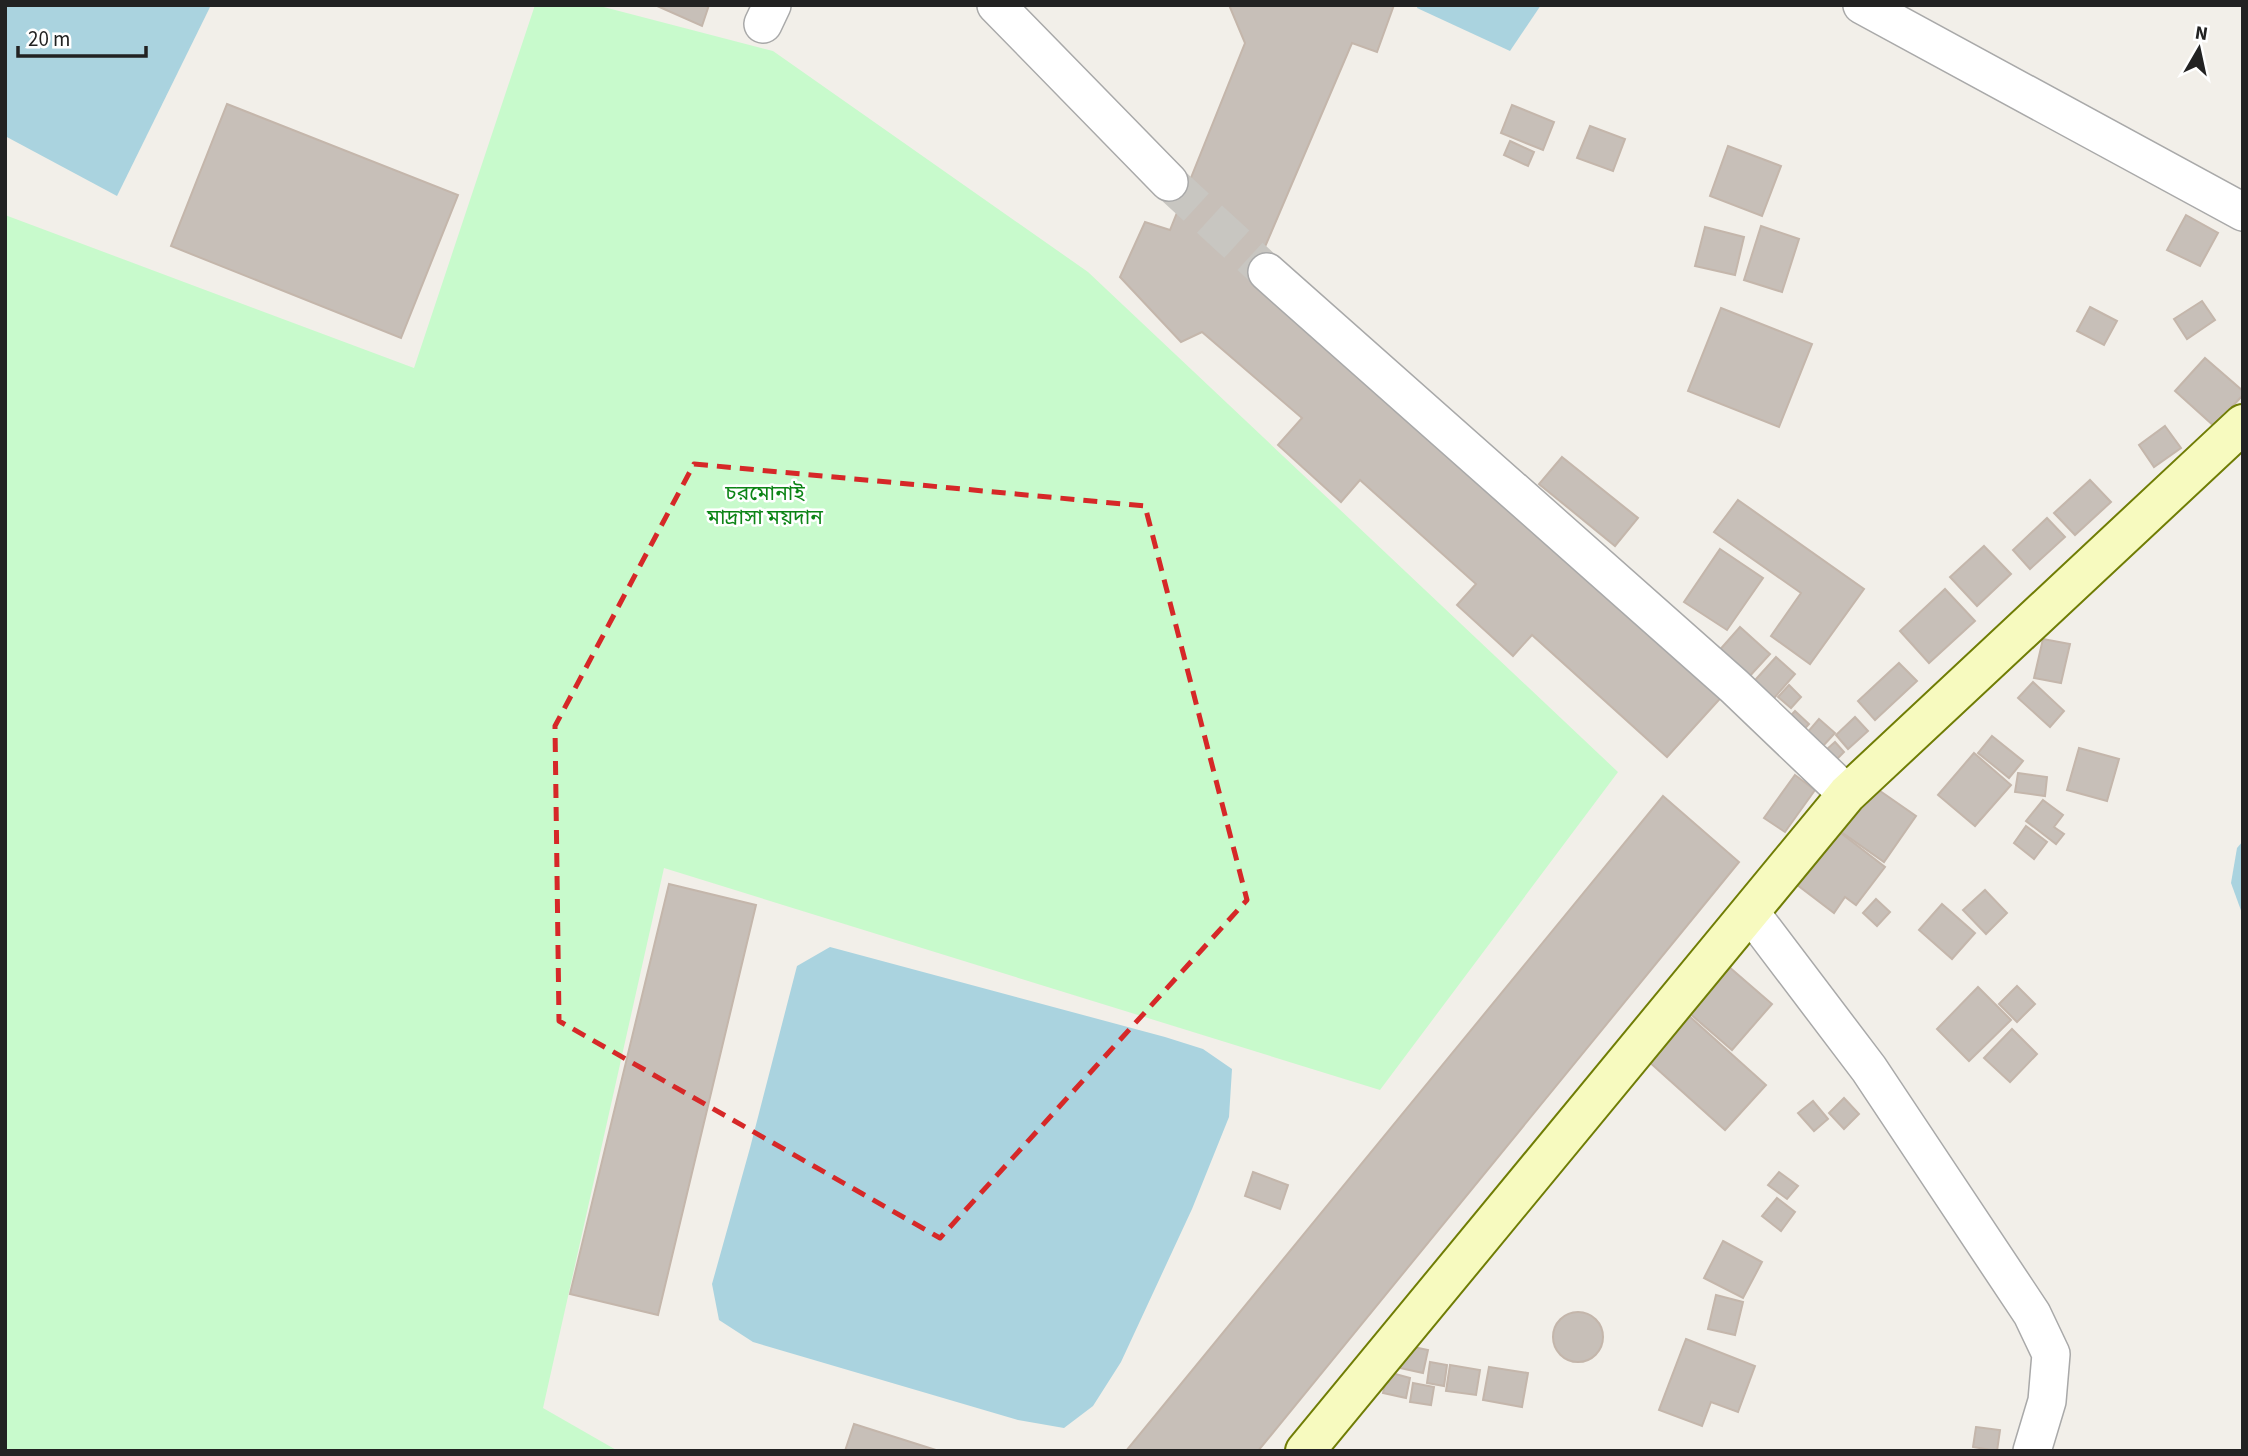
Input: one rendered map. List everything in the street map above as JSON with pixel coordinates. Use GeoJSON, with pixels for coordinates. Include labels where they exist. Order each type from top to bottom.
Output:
{"type":"FeatureCollection","features":[{"type":"Feature","properties":{"kind":"main road"},"geometry":{"type":"LineString","coordinates":[[1305,1451],[1847,794],[2243,425]]}},
{"type":"Feature","properties":{"kind":"street"},"geometry":{"type":"LineString","coordinates":[[996,5],[1169,182]]}},
{"type":"Feature","properties":{"kind":"street"},"geometry":{"type":"LineString","coordinates":[[1862,5],[2243,212]]}},
{"type":"Feature","properties":{"kind":"street"},"geometry":{"type":"LineString","coordinates":[[1267,272],[1734,686],[1847,794]]}},
{"type":"Feature","properties":{"kind":"street"},"geometry":{"type":"LineString","coordinates":[[1750,912],[1869,1069],[2032,1314],[2051,1354],[2047,1401],[2032,1451]]}},
{"type":"Feature","properties":{"kind":"highlighted area"},"geometry":{"type":"Polygon","coordinates":[[[694,464],[1145,506],[1247,900],[940,1238],[559,1021],[555,726],[694,464]]]}},
{"type":"Feature","properties":{"kind":"green space","name":"চরমোনাই মাদ্রাসা ময়দান"},"geometry":{"type":"Polygon","coordinates":[[[535,5],[596,5],[773,51],[1088,272],[1618,772],[1380,1090],[664,868],[543,1408],[618,1451],[5,1451],[5,215],[414,368],[535,5]]]}},
{"type":"Feature","properties":{"kind":"water"},"geometry":{"type":"Polygon","coordinates":[[[5,5],[211,5],[117,196],[5,136],[5,5]]]}},
{"type":"Feature","properties":{"kind":"water"},"geometry":{"type":"Polygon","coordinates":[[[1418,5],[1541,5],[1510,51],[1417,8],[1418,5]]]}},
{"type":"Feature","properties":{"kind":"water"},"geometry":{"type":"Polygon","coordinates":[[[2243,841],[2243,916],[2231,883],[2237,848],[2243,841]]]}},
{"type":"Feature","properties":{"kind":"water"},"geometry":{"type":"Polygon","coordinates":[[[830,947],[1165,1037],[1203,1049],[1232,1069],[1229,1117],[1192,1209],[1121,1362],[1093,1406],[1064,1428],[1018,1420],[753,1342],[719,1320],[712,1284],[797,966],[830,947]]]}},
{"type":"Feature","properties":{"kind":"building"},"geometry":{"type":"Polygon","coordinates":[[[655,5],[709,5],[702,26],[655,5]]]}},
{"type":"Feature","properties":{"kind":"building"},"geometry":{"type":"Polygon","coordinates":[[[1229,5],[1394,5],[1377,52],[1352,43],[1253,275],[1726,692],[1667,757],[1532,635],[1513,656],[1457,605],[1476,584],[1360,480],[1341,502],[1278,445],[1302,418],[1202,332],[1181,342],[1120,277],[1145,222],[1170,230],[1245,43],[1229,5]]]}},
{"type":"Feature","properties":{"kind":"building"},"geometry":{"type":"Polygon","coordinates":[[[227,104],[458,195],[401,338],[171,246],[227,104]]]}},
{"type":"Feature","properties":{"kind":"building"},"geometry":{"type":"Polygon","coordinates":[[[1512,105],[1554,122],[1543,150],[1501,133],[1512,105]]]}},
{"type":"Feature","properties":{"kind":"building"},"geometry":{"type":"Polygon","coordinates":[[[1590,126],[1625,139],[1613,171],[1577,158],[1590,126]]]}},
{"type":"Feature","properties":{"kind":"building"},"geometry":{"type":"Polygon","coordinates":[[[1510,141],[1534,152],[1528,166],[1504,155],[1510,141]]]}},
{"type":"Feature","properties":{"kind":"building"},"geometry":{"type":"Polygon","coordinates":[[[1728,146],[1781,166],[1762,216],[1710,196],[1728,146]]]}},
{"type":"Feature","properties":{"kind":"building"},"geometry":{"type":"Polygon","coordinates":[[[2186,215],[2218,233],[2200,266],[2167,250],[2186,215]]]}},
{"type":"Feature","properties":{"kind":"building"},"geometry":{"type":"Polygon","coordinates":[[[1761,226],[1799,239],[1782,292],[1744,280],[1761,226]]]}},
{"type":"Feature","properties":{"kind":"building"},"geometry":{"type":"Polygon","coordinates":[[[1705,227],[1744,237],[1735,275],[1695,266],[1705,227]]]}},
{"type":"Feature","properties":{"kind":"building"},"geometry":{"type":"Polygon","coordinates":[[[2202,301],[2215,320],[2187,339],[2174,319],[2202,301]]]}},
{"type":"Feature","properties":{"kind":"building"},"geometry":{"type":"Polygon","coordinates":[[[2090,307],[2117,321],[2104,345],[2077,331],[2090,307]]]}},
{"type":"Feature","properties":{"kind":"building"},"geometry":{"type":"Polygon","coordinates":[[[1721,308],[1812,344],[1779,427],[1688,391],[1721,308]]]}},
{"type":"Feature","properties":{"kind":"building"},"geometry":{"type":"Polygon","coordinates":[[[2205,358],[2243,391],[2243,395],[2214,426],[2175,391],[2205,358]]]}},
{"type":"Feature","properties":{"kind":"building"},"geometry":{"type":"Polygon","coordinates":[[[2165,426],[2181,448],[2154,467],[2139,445],[2165,426]]]}},
{"type":"Feature","properties":{"kind":"building"},"geometry":{"type":"Polygon","coordinates":[[[1562,457],[1638,518],[1615,546],[1539,484],[1562,457]]]}},
{"type":"Feature","properties":{"kind":"building"},"geometry":{"type":"Polygon","coordinates":[[[2090,480],[2111,502],[2075,535],[2054,513],[2090,480]]]}},
{"type":"Feature","properties":{"kind":"building"},"geometry":{"type":"Polygon","coordinates":[[[1738,500],[1864,589],[1810,664],[1771,636],[1801,593],[1714,532],[1738,500]]]}},
{"type":"Feature","properties":{"kind":"building"},"geometry":{"type":"Polygon","coordinates":[[[2047,518],[2065,537],[2030,569],[2013,550],[2047,518]]]}},
{"type":"Feature","properties":{"kind":"building"},"geometry":{"type":"Polygon","coordinates":[[[1984,546],[2011,574],[1977,606],[1950,577],[1984,546]]]}},
{"type":"Feature","properties":{"kind":"building"},"geometry":{"type":"Polygon","coordinates":[[[1720,549],[1763,578],[1727,630],[1684,602],[1720,549]]]}},
{"type":"Feature","properties":{"kind":"building"},"geometry":{"type":"Polygon","coordinates":[[[1945,589],[1975,621],[1929,663],[1900,631],[1945,589]]]}},
{"type":"Feature","properties":{"kind":"building"},"geometry":{"type":"Polygon","coordinates":[[[1740,627],[1770,654],[1747,679],[1717,653],[1740,627]]]}},
{"type":"Feature","properties":{"kind":"building"},"geometry":{"type":"Polygon","coordinates":[[[2043,639],[2070,644],[2061,683],[2034,678],[2043,639]]]}},
{"type":"Feature","properties":{"kind":"building"},"geometry":{"type":"Polygon","coordinates":[[[1776,657],[1795,674],[1768,705],[1748,688],[1776,657]]]}},
{"type":"Feature","properties":{"kind":"building"},"geometry":{"type":"Polygon","coordinates":[[[1899,663],[1917,681],[1875,720],[1858,701],[1899,663]]]}},
{"type":"Feature","properties":{"kind":"building"},"geometry":{"type":"Polygon","coordinates":[[[2033,682],[2064,711],[2050,727],[2018,698],[2033,682]]]}},
{"type":"Feature","properties":{"kind":"building"},"geometry":{"type":"Polygon","coordinates":[[[1789,685],[1801,697],[1791,708],[1778,697],[1789,685]]]}},
{"type":"Feature","properties":{"kind":"building"},"geometry":{"type":"Polygon","coordinates":[[[1795,711],[1809,724],[1799,735],[1784,723],[1795,711]]]}},
{"type":"Feature","properties":{"kind":"building"},"geometry":{"type":"Polygon","coordinates":[[[1855,717],[1868,731],[1848,749],[1836,735],[1855,717]]]}},
{"type":"Feature","properties":{"kind":"building"},"geometry":{"type":"Polygon","coordinates":[[[1819,719],[1835,733],[1822,747],[1807,733],[1819,719]]]}},
{"type":"Feature","properties":{"kind":"building"},"geometry":{"type":"Polygon","coordinates":[[[1992,736],[2023,761],[2009,778],[1978,753],[1992,736]]]}},
{"type":"Feature","properties":{"kind":"building"},"geometry":{"type":"Polygon","coordinates":[[[1835,742],[1844,752],[1836,760],[1826,750],[1835,742]]]}},
{"type":"Feature","properties":{"kind":"building"},"geometry":{"type":"Polygon","coordinates":[[[2079,748],[2119,759],[2107,801],[2067,790],[2079,748]]]}},
{"type":"Feature","properties":{"kind":"building"},"geometry":{"type":"Polygon","coordinates":[[[1974,753],[2011,785],[1975,826],[1938,795],[1974,753]]]}},
{"type":"Feature","properties":{"kind":"building"},"geometry":{"type":"Polygon","coordinates":[[[2018,773],[2047,777],[2045,796],[2015,792],[2018,773]]]}},
{"type":"Feature","properties":{"kind":"building"},"geometry":{"type":"Polygon","coordinates":[[[1795,775],[1815,790],[1785,832],[1764,818],[1795,775]]]}},
{"type":"Feature","properties":{"kind":"building"},"geometry":{"type":"Polygon","coordinates":[[[1870,784],[1916,816],[1884,862],[1837,829],[1870,784]]]}},
{"type":"Feature","properties":{"kind":"building"},"geometry":{"type":"Polygon","coordinates":[[[1663,796],[1739,862],[1258,1451],[1126,1451],[1663,796]]]}},
{"type":"Feature","properties":{"kind":"building"},"geometry":{"type":"Polygon","coordinates":[[[2043,800],[2063,815],[2054,827],[2064,834],[2056,844],[2026,821],[2043,800]]]}},
{"type":"Feature","properties":{"kind":"building"},"geometry":{"type":"Polygon","coordinates":[[[2026,826],[2047,842],[2034,859],[2014,843],[2026,826]]]}},
{"type":"Feature","properties":{"kind":"building"},"geometry":{"type":"Polygon","coordinates":[[[1837,830],[1885,867],[1856,905],[1845,897],[1834,913],[1796,884],[1837,830]]]}},
{"type":"Feature","properties":{"kind":"building"},"geometry":{"type":"Polygon","coordinates":[[[669,884],[756,905],[658,1315],[570,1294],[669,884]]]}},
{"type":"Feature","properties":{"kind":"building"},"geometry":{"type":"Polygon","coordinates":[[[1985,890],[2007,913],[1986,934],[1963,910],[1985,890]]]}},
{"type":"Feature","properties":{"kind":"building"},"geometry":{"type":"Polygon","coordinates":[[[1876,899],[1890,912],[1877,926],[1863,913],[1876,899]]]}},
{"type":"Feature","properties":{"kind":"building"},"geometry":{"type":"Polygon","coordinates":[[[1942,904],[1975,933],[1952,959],[1919,930],[1942,904]]]}},
{"type":"Feature","properties":{"kind":"building"},"geometry":{"type":"Polygon","coordinates":[[[1728,966],[1772,1004],[1732,1050],[1688,1012],[1728,966]]]}},
{"type":"Feature","properties":{"kind":"building"},"geometry":{"type":"Polygon","coordinates":[[[2017,986],[2035,1004],[2017,1022],[1999,1004],[2017,986]]]}},
{"type":"Feature","properties":{"kind":"building"},"geometry":{"type":"Polygon","coordinates":[[[1978,987],[2011,1020],[1969,1061],[1937,1029],[1978,987]]]}},
{"type":"Feature","properties":{"kind":"building"},"geometry":{"type":"Polygon","coordinates":[[[1688,1015],[1766,1085],[1725,1130],[1647,1060],[1688,1015]]]}},
{"type":"Feature","properties":{"kind":"building"},"geometry":{"type":"Polygon","coordinates":[[[2012,1029],[2037,1054],[2010,1082],[1984,1058],[2012,1029]]]}},
{"type":"Feature","properties":{"kind":"building"},"geometry":{"type":"Polygon","coordinates":[[[1844,1098],[1859,1114],[1844,1129],[1829,1113],[1844,1098]]]}},
{"type":"Feature","properties":{"kind":"building"},"geometry":{"type":"Polygon","coordinates":[[[1813,1101],[1828,1119],[1814,1131],[1798,1113],[1813,1101]]]}},
{"type":"Feature","properties":{"kind":"building"},"geometry":{"type":"Polygon","coordinates":[[[1253,1172],[1288,1185],[1280,1209],[1245,1196],[1253,1172]]]}},
{"type":"Feature","properties":{"kind":"building"},"geometry":{"type":"Polygon","coordinates":[[[1779,1172],[1798,1186],[1787,1199],[1768,1185],[1779,1172]]]}},
{"type":"Feature","properties":{"kind":"building"},"geometry":{"type":"Polygon","coordinates":[[[1777,1198],[1795,1212],[1781,1231],[1762,1216],[1777,1198]]]}},
{"type":"Feature","properties":{"kind":"building"},"geometry":{"type":"Polygon","coordinates":[[[1723,1241],[1762,1262],[1743,1298],[1704,1278],[1723,1241]]]}},
{"type":"Feature","properties":{"kind":"building"},"geometry":{"type":"Polygon","coordinates":[[[1716,1295],[1743,1302],[1735,1335],[1708,1329],[1716,1295]]]}},
{"type":"Feature","properties":{"kind":"building"},"geometry":{"type":"Polygon","coordinates":[[[1578,1312],[1595,1320],[1603,1337],[1595,1354],[1578,1362],[1561,1354],[1553,1337],[1561,1320],[1578,1312]]]}},
{"type":"Feature","properties":{"kind":"building"},"geometry":{"type":"Polygon","coordinates":[[[1686,1339],[1755,1366],[1738,1412],[1711,1402],[1702,1426],[1659,1410],[1686,1339]]]}},
{"type":"Feature","properties":{"kind":"building"},"geometry":{"type":"Polygon","coordinates":[[[1404,1345],[1428,1350],[1423,1373],[1400,1368],[1404,1345]]]}},
{"type":"Feature","properties":{"kind":"building"},"geometry":{"type":"Polygon","coordinates":[[[1430,1362],[1447,1365],[1444,1386],[1427,1383],[1430,1362]]]}},
{"type":"Feature","properties":{"kind":"building"},"geometry":{"type":"Polygon","coordinates":[[[1450,1365],[1480,1370],[1476,1395],[1446,1391],[1450,1365]]]}},
{"type":"Feature","properties":{"kind":"building"},"geometry":{"type":"Polygon","coordinates":[[[1489,1367],[1528,1373],[1522,1407],[1483,1400],[1489,1367]]]}},
{"type":"Feature","properties":{"kind":"building"},"geometry":{"type":"Polygon","coordinates":[[[1388,1372],[1410,1378],[1406,1398],[1383,1393],[1388,1372]]]}},
{"type":"Feature","properties":{"kind":"building"},"geometry":{"type":"Polygon","coordinates":[[[1413,1383],[1434,1387],[1431,1405],[1410,1402],[1413,1383]]]}},
{"type":"Feature","properties":{"kind":"building"},"geometry":{"type":"Polygon","coordinates":[[[854,1424],[939,1451],[845,1451],[854,1424]]]}},
{"type":"Feature","properties":{"kind":"building"},"geometry":{"type":"Polygon","coordinates":[[[1976,1427],[2000,1430],[1997,1451],[1973,1447],[1976,1427]]]}},
{"type":"Feature","properties":{"kind":"tunnel"},"geometry":{"type":"LineString","coordinates":[[1169,182],[1267,272]]}}]}
